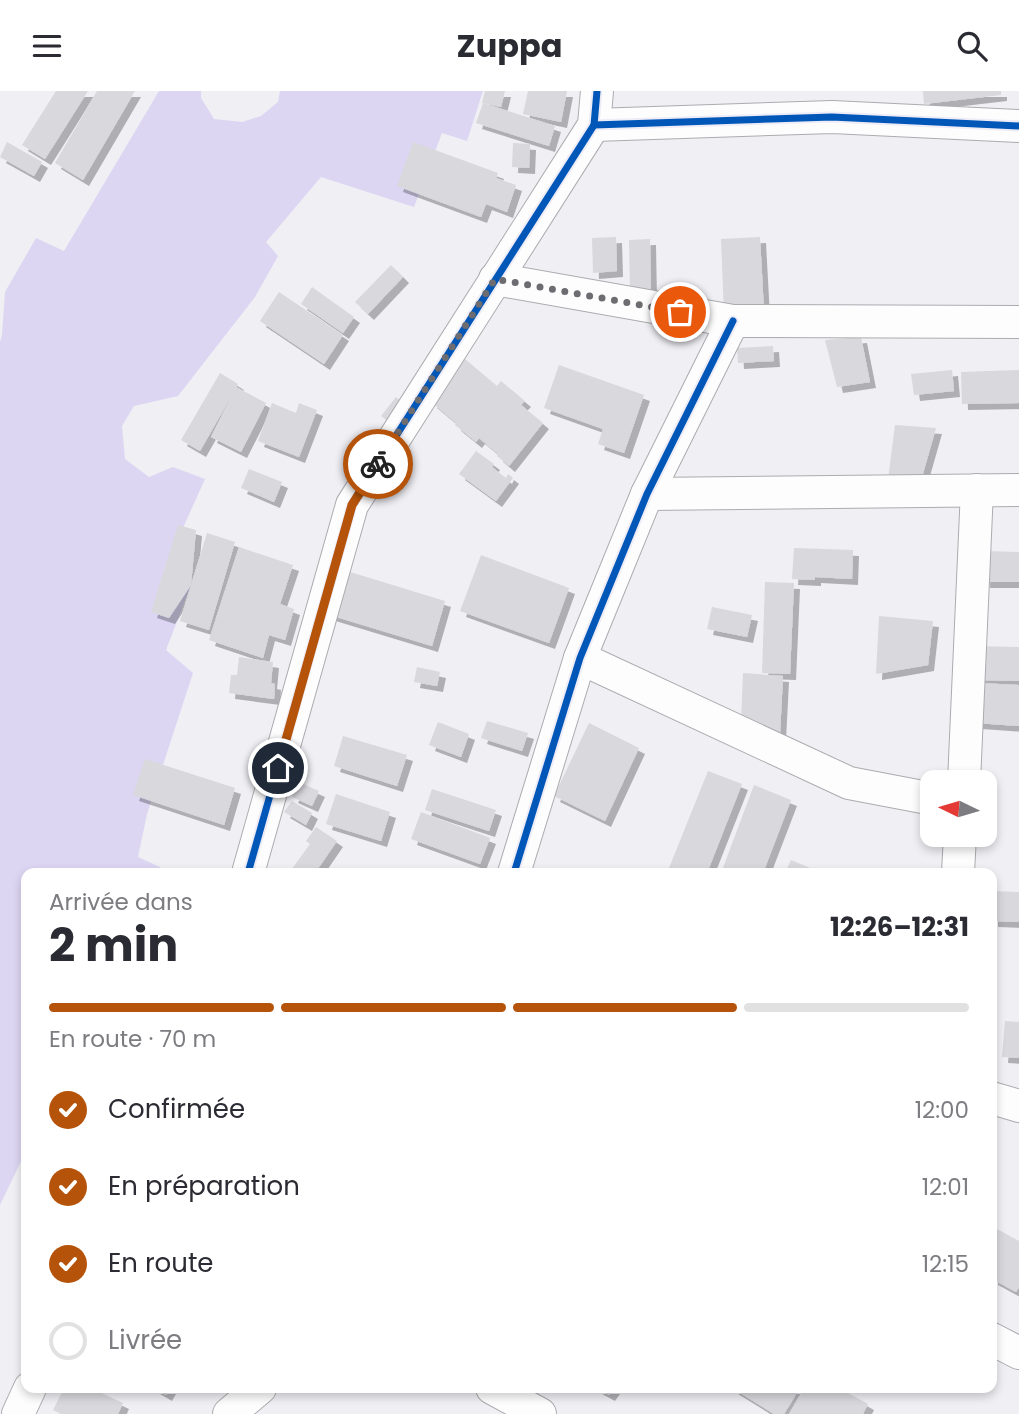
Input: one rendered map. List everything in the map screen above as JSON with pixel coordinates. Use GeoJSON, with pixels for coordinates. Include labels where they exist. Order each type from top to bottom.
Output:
{"type":"FeatureCollection","features":[{"type":"Feature","properties":{"kind":"street"},"geometry":{"type":"LineString","coordinates":[[249,868],[352,505],[593,125],[597,91]]}},
{"type":"Feature","properties":{"kind":"street"},"geometry":{"type":"LineString","coordinates":[[593,125],[828,104],[1019,127]]}},
{"type":"Feature","properties":{"kind":"street"},"geometry":{"type":"LineString","coordinates":[[495,279],[733,321],[1019,322]]}},
{"type":"Feature","properties":{"kind":"street"},"geometry":{"type":"LineString","coordinates":[[516,868],[580,658],[647,494],[733,321]]}},
{"type":"Feature","properties":{"kind":"street"},"geometry":{"type":"LineString","coordinates":[[964,770],[976,490]]}},
{"type":"Feature","properties":{"kind":"street"},"geometry":{"type":"LineString","coordinates":[[647,494],[1019,490]]}},
{"type":"Feature","properties":{"kind":"street"},"geometry":{"type":"LineString","coordinates":[[580,658],[849,783],[920,797]]}},
{"type":"Feature","properties":{"kind":"street"},"geometry":{"type":"LineString","coordinates":[[958,868],[959,847]]}},
{"type":"Feature","properties":{"kind":"street"},"geometry":{"type":"LineString","coordinates":[[997,1099],[1019,1106]]}},
{"type":"Feature","properties":{"kind":"street"},"geometry":{"type":"LineString","coordinates":[[997,1342],[1019,1353]]}},
{"type":"Feature","properties":{"kind":"street"},"geometry":{"type":"LineString","coordinates":[[229,1414],[254,1393]]}},
{"type":"Feature","properties":{"kind":"street"},"geometry":{"type":"LineString","coordinates":[[501,1393],[540,1414]]}},
{"type":"Feature","properties":{"kind":"shaded area"},"geometry":{"type":"Polygon","coordinates":[[[159,91],[201,91],[201,98],[214,119],[242,122],[261,116],[278,102],[280,91],[483,91],[467,141],[442,133],[414,207],[321,177],[266,242],[278,256],[255,297],[178,396],[134,406],[122,426],[125,459],[149,477],[173,467],[205,479],[164,570],[191,585],[166,650],[193,673],[147,814],[138,857],[160,868],[21,868],[21,1161],[0,1205],[0,342],[5,292],[36,238],[64,251],[159,91]]]}},
{"type":"Feature","properties":{"kind":"building"},"geometry":{"type":"Polygon","coordinates":[[[56,91],[88,91],[45,159],[22,145],[56,91]]]}},
{"type":"Feature","properties":{"kind":"building"},"geometry":{"type":"Polygon","coordinates":[[[97,91],[135,91],[83,180],[55,163],[97,91]]]}},
{"type":"Feature","properties":{"kind":"building"},"geometry":{"type":"Polygon","coordinates":[[[485,91],[505,91],[501,107],[482,103],[485,91]]]}},
{"type":"Feature","properties":{"kind":"building"},"geometry":{"type":"Polygon","coordinates":[[[528,91],[567,91],[561,122],[523,114],[528,91]]]}},
{"type":"Feature","properties":{"kind":"building"},"geometry":{"type":"Polygon","coordinates":[[[923,91],[1001,91],[1001,95],[924,104],[923,91]]]}},
{"type":"Feature","properties":{"kind":"building"},"geometry":{"type":"Polygon","coordinates":[[[483,103],[555,126],[549,146],[476,123],[483,103]]]}},
{"type":"Feature","properties":{"kind":"building"},"geometry":{"type":"Polygon","coordinates":[[[7,142],[42,162],[34,176],[0,157],[7,142]]]}},
{"type":"Feature","properties":{"kind":"building"},"geometry":{"type":"Polygon","coordinates":[[[413,142],[498,173],[496,178],[516,185],[507,212],[486,204],[481,217],[397,186],[413,142]]]}},
{"type":"Feature","properties":{"kind":"building"},"geometry":{"type":"Polygon","coordinates":[[[513,143],[530,144],[529,168],[512,167],[513,143]]]}},
{"type":"Feature","properties":{"kind":"building"},"geometry":{"type":"Polygon","coordinates":[[[616,237],[617,271],[593,273],[592,238],[616,237]]]}},
{"type":"Feature","properties":{"kind":"building"},"geometry":{"type":"Polygon","coordinates":[[[760,237],[764,311],[724,313],[721,239],[760,237]]]}},
{"type":"Feature","properties":{"kind":"building"},"geometry":{"type":"Polygon","coordinates":[[[650,239],[651,294],[630,294],[629,240],[650,239]]]}},
{"type":"Feature","properties":{"kind":"building"},"geometry":{"type":"Polygon","coordinates":[[[391,265],[403,277],[368,314],[355,302],[391,265]]]}},
{"type":"Feature","properties":{"kind":"building"},"geometry":{"type":"Polygon","coordinates":[[[312,287],[354,317],[343,333],[301,304],[312,287]]]}},
{"type":"Feature","properties":{"kind":"building"},"geometry":{"type":"Polygon","coordinates":[[[279,292],[343,335],[324,364],[260,321],[279,292]]]}},
{"type":"Feature","properties":{"kind":"building"},"geometry":{"type":"Polygon","coordinates":[[[861,337],[870,382],[837,387],[825,340],[861,337]]]}},
{"type":"Feature","properties":{"kind":"building"},"geometry":{"type":"Polygon","coordinates":[[[773,346],[774,361],[738,363],[737,348],[773,346]]]}},
{"type":"Feature","properties":{"kind":"building"},"geometry":{"type":"Polygon","coordinates":[[[465,359],[497,386],[501,381],[525,401],[521,405],[543,423],[509,466],[479,438],[476,442],[431,402],[465,359]]]}},
{"type":"Feature","properties":{"kind":"building"},"geometry":{"type":"Polygon","coordinates":[[[559,365],[644,395],[624,453],[598,444],[603,429],[544,408],[559,365]]]}},
{"type":"Feature","properties":{"kind":"building"},"geometry":{"type":"Polygon","coordinates":[[[952,370],[954,391],[914,395],[911,374],[952,370]]]}},
{"type":"Feature","properties":{"kind":"building"},"geometry":{"type":"Polygon","coordinates":[[[1019,370],[1019,403],[962,404],[961,372],[1019,370]]]}},
{"type":"Feature","properties":{"kind":"building"},"geometry":{"type":"Polygon","coordinates":[[[220,373],[238,384],[236,387],[266,403],[241,452],[211,437],[232,395],[200,451],[181,440],[220,373]]]}},
{"type":"Feature","properties":{"kind":"building"},"geometry":{"type":"Polygon","coordinates":[[[396,397],[408,407],[394,426],[381,416],[396,397]]]}},
{"type":"Feature","properties":{"kind":"building"},"geometry":{"type":"Polygon","coordinates":[[[272,403],[296,413],[299,403],[317,410],[299,457],[258,441],[272,403]]]}},
{"type":"Feature","properties":{"kind":"building"},"geometry":{"type":"Polygon","coordinates":[[[895,425],[936,428],[922,477],[888,479],[895,425]]]}},
{"type":"Feature","properties":{"kind":"building"},"geometry":{"type":"Polygon","coordinates":[[[476,451],[494,464],[492,467],[506,478],[508,474],[513,478],[496,501],[459,474],[476,451]]]}},
{"type":"Feature","properties":{"kind":"building"},"geometry":{"type":"Polygon","coordinates":[[[249,469],[282,482],[274,502],[241,488],[249,469]]]}},
{"type":"Feature","properties":{"kind":"building"},"geometry":{"type":"Polygon","coordinates":[[[178,525],[196,530],[191,585],[169,618],[151,612],[178,525]]]}},
{"type":"Feature","properties":{"kind":"building"},"geometry":{"type":"Polygon","coordinates":[[[207,533],[235,542],[209,630],[180,621],[207,533]]]}},
{"type":"Feature","properties":{"kind":"building"},"geometry":{"type":"Polygon","coordinates":[[[239,547],[293,565],[280,604],[294,609],[285,640],[269,635],[263,658],[209,640],[239,547]]]}},
{"type":"Feature","properties":{"kind":"building"},"geometry":{"type":"Polygon","coordinates":[[[794,548],[853,550],[852,579],[792,579],[794,548]]]}},
{"type":"Feature","properties":{"kind":"building"},"geometry":{"type":"Polygon","coordinates":[[[985,551],[1019,552],[1019,582],[984,582],[985,551]]]}},
{"type":"Feature","properties":{"kind":"building"},"geometry":{"type":"Polygon","coordinates":[[[481,555],[569,588],[549,643],[460,611],[481,555]]]}},
{"type":"Feature","properties":{"kind":"building"},"geometry":{"type":"Polygon","coordinates":[[[337,568],[445,601],[432,646],[323,613],[337,568]]]}},
{"type":"Feature","properties":{"kind":"building"},"geometry":{"type":"Polygon","coordinates":[[[765,582],[794,583],[790,674],[762,673],[765,582]]]}},
{"type":"Feature","properties":{"kind":"building"},"geometry":{"type":"Polygon","coordinates":[[[712,607],[752,615],[747,637],[707,629],[712,607]]]}},
{"type":"Feature","properties":{"kind":"building"},"geometry":{"type":"Polygon","coordinates":[[[879,616],[933,621],[928,665],[876,674],[879,616]]]}},
{"type":"Feature","properties":{"kind":"building"},"geometry":{"type":"Polygon","coordinates":[[[976,646],[1019,647],[1019,681],[976,680],[976,646]]]}},
{"type":"Feature","properties":{"kind":"building"},"geometry":{"type":"Polygon","coordinates":[[[239,657],[273,662],[271,683],[275,684],[274,699],[229,693],[231,675],[237,675],[239,657]]]}},
{"type":"Feature","properties":{"kind":"building"},"geometry":{"type":"Polygon","coordinates":[[[417,667],[440,672],[437,686],[414,682],[417,667]]]}},
{"type":"Feature","properties":{"kind":"building"},"geometry":{"type":"Polygon","coordinates":[[[743,673],[783,676],[780,734],[741,722],[743,673]]]}},
{"type":"Feature","properties":{"kind":"building"},"geometry":{"type":"Polygon","coordinates":[[[979,683],[1019,685],[1019,726],[976,723],[979,683]]]}},
{"type":"Feature","properties":{"kind":"building"},"geometry":{"type":"Polygon","coordinates":[[[487,721],[528,733],[522,751],[481,738],[487,721]]]}},
{"type":"Feature","properties":{"kind":"building"},"geometry":{"type":"Polygon","coordinates":[[[438,722],[469,734],[461,757],[429,745],[438,722]]]}},
{"type":"Feature","properties":{"kind":"building"},"geometry":{"type":"Polygon","coordinates":[[[589,723],[639,748],[605,821],[554,796],[589,723]]]}},
{"type":"Feature","properties":{"kind":"building"},"geometry":{"type":"Polygon","coordinates":[[[343,736],[407,755],[397,786],[334,766],[343,736]]]}},
{"type":"Feature","properties":{"kind":"building"},"geometry":{"type":"Polygon","coordinates":[[[145,759],[235,788],[224,825],[133,795],[145,759]]]}},
{"type":"Feature","properties":{"kind":"building"},"geometry":{"type":"Polygon","coordinates":[[[708,771],[742,784],[709,868],[669,868],[708,771]]]}},
{"type":"Feature","properties":{"kind":"building"},"geometry":{"type":"Polygon","coordinates":[[[299,782],[319,791],[312,806],[292,797],[299,782]]]}},
{"type":"Feature","properties":{"kind":"building"},"geometry":{"type":"Polygon","coordinates":[[[754,785],[791,800],[765,868],[723,868],[754,785]]]}},
{"type":"Feature","properties":{"kind":"building"},"geometry":{"type":"Polygon","coordinates":[[[432,789],[496,810],[489,831],[425,810],[432,789]]]}},
{"type":"Feature","properties":{"kind":"building"},"geometry":{"type":"Polygon","coordinates":[[[336,794],[390,812],[381,841],[326,824],[336,794]]]}},
{"type":"Feature","properties":{"kind":"building"},"geometry":{"type":"Polygon","coordinates":[[[292,801],[312,813],[306,825],[284,812],[292,801]]]}},
{"type":"Feature","properties":{"kind":"building"},"geometry":{"type":"Polygon","coordinates":[[[421,812],[490,838],[480,864],[411,839],[421,812]]]}},
{"type":"Feature","properties":{"kind":"building"},"geometry":{"type":"Polygon","coordinates":[[[316,827],[337,841],[318,868],[293,868],[310,844],[306,841],[316,827]]]}},
{"type":"Feature","properties":{"kind":"building"},"geometry":{"type":"Polygon","coordinates":[[[791,860],[810,868],[787,868],[791,860]]]}},
{"type":"Feature","properties":{"kind":"building"},"geometry":{"type":"Polygon","coordinates":[[[997,891],[1019,892],[1019,922],[997,921],[997,891]]]}},
{"type":"Feature","properties":{"kind":"building"},"geometry":{"type":"Polygon","coordinates":[[[1005,1021],[1019,1022],[1019,1058],[1002,1057],[1005,1021]]]}},
{"type":"Feature","properties":{"kind":"building"},"geometry":{"type":"Polygon","coordinates":[[[997,1229],[1019,1241],[1019,1287],[1016,1292],[997,1282],[997,1229]]]}},
{"type":"Feature","properties":{"kind":"building"},"geometry":{"type":"Polygon","coordinates":[[[62,1393],[102,1393],[123,1403],[118,1414],[61,1414],[53,1410],[62,1393]]]}},
{"type":"Feature","properties":{"kind":"building"},"geometry":{"type":"Polygon","coordinates":[[[740,1393],[797,1393],[784,1414],[774,1414],[740,1393]]]}},
{"type":"Feature","properties":{"kind":"building"},"geometry":{"type":"Polygon","coordinates":[[[801,1393],[848,1393],[868,1404],[863,1414],[789,1414],[801,1393]]]}},
{"type":"Feature","properties":{"kind":"cycle path"},"geometry":{"type":"LineString","coordinates":[[249,868],[352,505],[594,125],[597,91]]}},
{"type":"Feature","properties":{"kind":"cycle path"},"geometry":{"type":"LineString","coordinates":[[594,125],[832,117],[1019,126]]}},
{"type":"Feature","properties":{"kind":"cycle path"},"geometry":{"type":"LineString","coordinates":[[516,868],[580,658],[647,494],[733,321]]}},
{"type":"Feature","properties":{"kind":"way so far"},"geometry":{"type":"LineString","coordinates":[[378,464],[495,279],[680,312]]}},
{"type":"Feature","properties":{"kind":"route"},"geometry":{"type":"LineString","coordinates":[[278,768],[352,505],[378,464]]}}]}
